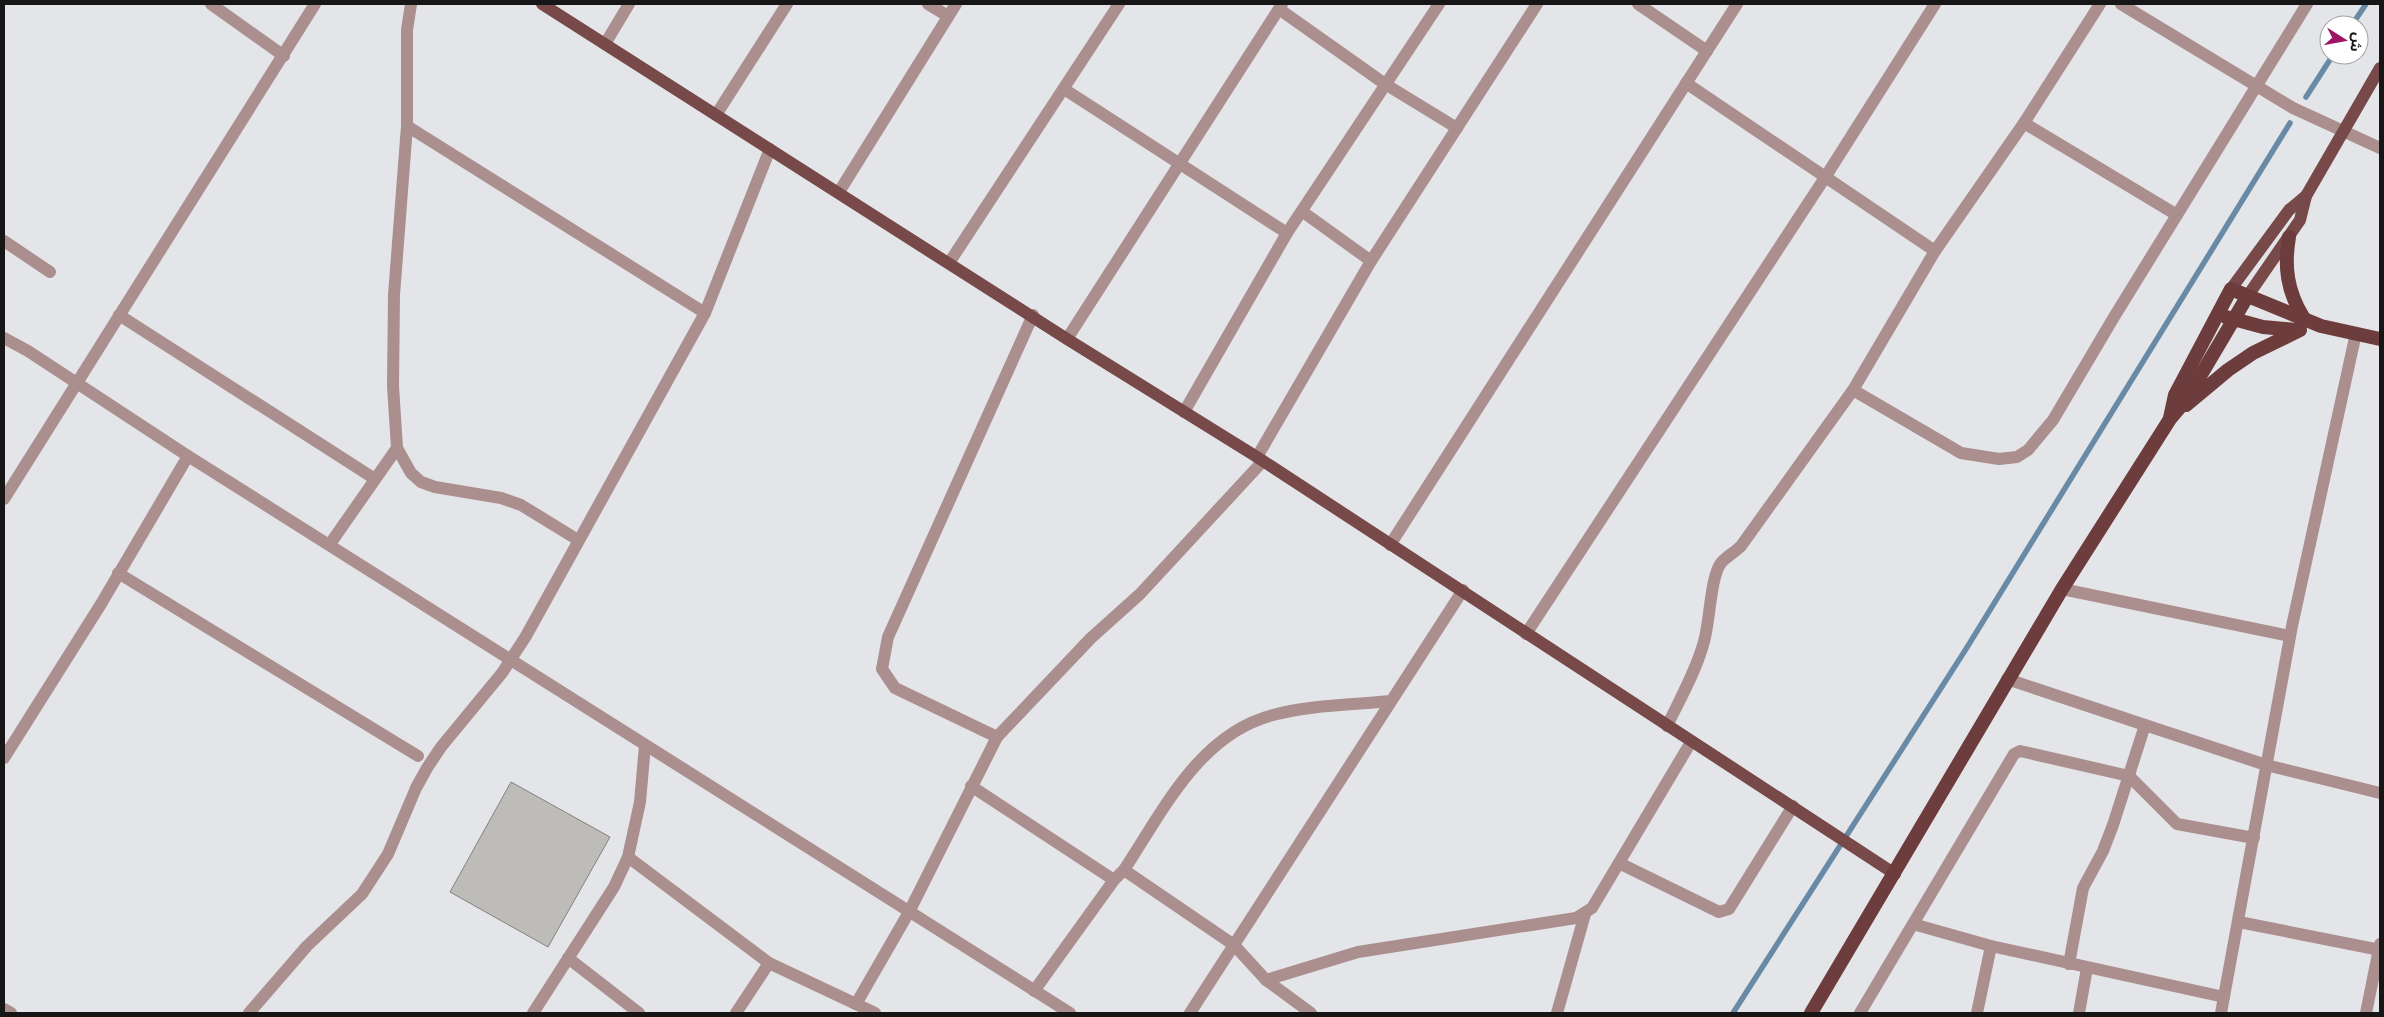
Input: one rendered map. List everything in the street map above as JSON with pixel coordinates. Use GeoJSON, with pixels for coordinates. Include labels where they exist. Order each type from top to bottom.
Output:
{"type":"FeatureCollection","features":[{"type":"Feature","properties":{"kind":"highway"},"geometry":{"type":"LineString","coordinates":[[2289,237],[2286,265],[2293,301],[2302,323]]}},
{"type":"Feature","properties":{"kind":"highway"},"geometry":{"type":"LineString","coordinates":[[2174,415],[2175,394],[2216,313],[2231,289],[2302,323],[2380,339]]}},
{"type":"Feature","properties":{"kind":"highway"},"geometry":{"type":"LineString","coordinates":[[1811,1013],[1895,874],[2007,679],[2062,589],[2248,297]]}},
{"type":"Feature","properties":{"kind":"highway"},"geometry":{"type":"LineString","coordinates":[[2216,313],[2233,320],[2278,329],[2302,323]]}},
{"type":"Feature","properties":{"kind":"highway"},"geometry":{"type":"LineString","coordinates":[[2174,415],[2253,353],[2302,323]]}},
{"type":"Feature","properties":{"kind":"main road"},"geometry":{"type":"LineString","coordinates":[[542,4],[1067,339],[1260,459],[1895,874]]}},
{"type":"Feature","properties":{"kind":"main road"},"geometry":{"type":"LineString","coordinates":[[2248,297],[2300,220],[2306,196],[2380,68]]}},
{"type":"Feature","properties":{"kind":"main road"},"geometry":{"type":"LineString","coordinates":[[2231,289],[2289,210],[2306,196]]}},
{"type":"Feature","properties":{"kind":"street"},"geometry":{"type":"LineString","coordinates":[[211,4],[284,56]]}},
{"type":"Feature","properties":{"kind":"street"},"geometry":{"type":"LineString","coordinates":[[4,499],[315,4]]}},
{"type":"Feature","properties":{"kind":"street"},"geometry":{"type":"LineString","coordinates":[[411,4],[407,30],[406,126],[394,296],[393,386],[397,448],[408,468],[421,482],[435,487],[501,498],[521,505],[578,540]]}},
{"type":"Feature","properties":{"kind":"street"},"geometry":{"type":"LineString","coordinates":[[605,44],[629,4]]}},
{"type":"Feature","properties":{"kind":"street"},"geometry":{"type":"LineString","coordinates":[[716,115],[787,4]]}},
{"type":"Feature","properties":{"kind":"street"},"geometry":{"type":"LineString","coordinates":[[928,4],[948,16]]}},
{"type":"Feature","properties":{"kind":"street"},"geometry":{"type":"LineString","coordinates":[[839,192],[956,4]]}},
{"type":"Feature","properties":{"kind":"street"},"geometry":{"type":"LineString","coordinates":[[950,263],[1119,4]]}},
{"type":"Feature","properties":{"kind":"street"},"geometry":{"type":"LineString","coordinates":[[1184,412],[1287,233],[1303,212],[1439,4]]}},
{"type":"Feature","properties":{"kind":"street"},"geometry":{"type":"LineString","coordinates":[[856,1004],[909,912],[997,737],[1091,638],[1140,594],[1260,459],[1371,261],[1537,4]]}},
{"type":"Feature","properties":{"kind":"street"},"geometry":{"type":"LineString","coordinates":[[1638,4],[1707,51]]}},
{"type":"Feature","properties":{"kind":"street"},"geometry":{"type":"LineString","coordinates":[[1390,545],[1737,4]]}},
{"type":"Feature","properties":{"kind":"street"},"geometry":{"type":"LineString","coordinates":[[1526,634],[1826,176],[1934,4]]}},
{"type":"Feature","properties":{"kind":"street"},"geometry":{"type":"LineString","coordinates":[[1667,726],[1703,646],[1708,627],[1716,571],[1722,562],[1741,546],[1853,390],[1935,251],[2024,123],[2100,4]]}},
{"type":"Feature","properties":{"kind":"street"},"geometry":{"type":"LineString","coordinates":[[2122,4],[2309,116],[2344,130],[2380,148]]}},
{"type":"Feature","properties":{"kind":"street"},"geometry":{"type":"LineString","coordinates":[[1853,390],[1961,453],[1999,459],[2017,457],[2028,450],[2053,420],[2114,317],[2307,4]]}},
{"type":"Feature","properties":{"kind":"street"},"geometry":{"type":"LineString","coordinates":[[1067,339],[1281,6],[1385,84],[1457,128]]}},
{"type":"Feature","properties":{"kind":"street"},"geometry":{"type":"LineString","coordinates":[[1686,83],[1935,251]]}},
{"type":"Feature","properties":{"kind":"street"},"geometry":{"type":"LineString","coordinates":[[1064,88],[1287,233]]}},
{"type":"Feature","properties":{"kind":"street"},"geometry":{"type":"LineString","coordinates":[[2024,123],[2177,215]]}},
{"type":"Feature","properties":{"kind":"street"},"geometry":{"type":"LineString","coordinates":[[406,126],[705,313]]}},
{"type":"Feature","properties":{"kind":"street"},"geometry":{"type":"LineString","coordinates":[[250,1013],[307,946],[362,894],[388,854],[416,788],[427,768],[511,659],[526,636],[705,313],[770,148]]}},
{"type":"Feature","properties":{"kind":"street"},"geometry":{"type":"LineString","coordinates":[[1303,212],[1371,261]]}},
{"type":"Feature","properties":{"kind":"street"},"geometry":{"type":"LineString","coordinates":[[4,241],[50,272]]}},
{"type":"Feature","properties":{"kind":"street"},"geometry":{"type":"LineString","coordinates":[[118,315],[375,479]]}},
{"type":"Feature","properties":{"kind":"street"},"geometry":{"type":"LineString","coordinates":[[997,737],[895,688],[882,669],[888,637],[1033,316]]}},
{"type":"Feature","properties":{"kind":"street"},"geometry":{"type":"LineString","coordinates":[[2221,1013],[2290,636],[2356,333]]}},
{"type":"Feature","properties":{"kind":"street"},"geometry":{"type":"LineString","coordinates":[[4,338],[1034,992],[1070,1013]]}},
{"type":"Feature","properties":{"kind":"street"},"geometry":{"type":"LineString","coordinates":[[330,544],[397,448]]}},
{"type":"Feature","properties":{"kind":"street"},"geometry":{"type":"LineString","coordinates":[[4,758],[188,456]]}},
{"type":"Feature","properties":{"kind":"street"},"geometry":{"type":"LineString","coordinates":[[118,573],[418,756]]}},
{"type":"Feature","properties":{"kind":"street"},"geometry":{"type":"LineString","coordinates":[[2062,589],[2290,636]]}},
{"type":"Feature","properties":{"kind":"street"},"geometry":{"type":"LineString","coordinates":[[1190,1013],[1463,590]]}},
{"type":"Feature","properties":{"kind":"street"},"geometry":{"type":"LineString","coordinates":[[2007,679],[2266,765],[2380,793]]}},
{"type":"Feature","properties":{"kind":"street"},"geometry":{"type":"LineString","coordinates":[[1034,992],[1114,880],[1124,870],[1184,780],[1200,760],[1232,733],[1276,714],[1391,701]]}},
{"type":"Feature","properties":{"kind":"street"},"geometry":{"type":"LineString","coordinates":[[2069,964],[2083,888],[2103,851],[2145,726]]}},
{"type":"Feature","properties":{"kind":"street"},"geometry":{"type":"LineString","coordinates":[[1266,980],[1358,952],[1576,918],[1585,914],[1592,908],[1691,742]]}},
{"type":"Feature","properties":{"kind":"street"},"geometry":{"type":"LineString","coordinates":[[533,1013],[614,887],[628,857],[640,802],[645,745]]}},
{"type":"Feature","properties":{"kind":"street"},"geometry":{"type":"LineString","coordinates":[[1860,1013],[2014,754],[2020,751],[2129,776],[2177,824],[2254,838]]}},
{"type":"Feature","properties":{"kind":"street"},"geometry":{"type":"LineString","coordinates":[[971,786],[1114,880]]}},
{"type":"Feature","properties":{"kind":"street"},"geometry":{"type":"LineString","coordinates":[[1619,863],[1719,912],[1724,911],[1729,908],[1793,806]]}},
{"type":"Feature","properties":{"kind":"street"},"geometry":{"type":"LineString","coordinates":[[628,857],[769,963],[875,1013]]}},
{"type":"Feature","properties":{"kind":"street"},"geometry":{"type":"LineString","coordinates":[[1124,870],[1234,946],[1266,980],[1311,1013]]}},
{"type":"Feature","properties":{"kind":"street"},"geometry":{"type":"LineString","coordinates":[[1557,1013],[1585,914]]}},
{"type":"Feature","properties":{"kind":"street"},"geometry":{"type":"LineString","coordinates":[[2239,922],[2380,948],[2366,1013]]}},
{"type":"Feature","properties":{"kind":"street"},"geometry":{"type":"LineString","coordinates":[[1913,924],[1991,946],[2224,997]]}},
{"type":"Feature","properties":{"kind":"street"},"geometry":{"type":"LineString","coordinates":[[1977,1013],[1991,946]]}},
{"type":"Feature","properties":{"kind":"street"},"geometry":{"type":"LineString","coordinates":[[568,958],[639,1013]]}},
{"type":"Feature","properties":{"kind":"street"},"geometry":{"type":"LineString","coordinates":[[736,1013],[769,963]]}},
{"type":"Feature","properties":{"kind":"street"},"geometry":{"type":"LineString","coordinates":[[2079,1013],[2087,968]]}},
{"type":"Feature","properties":{"kind":"street"},"geometry":{"type":"LineString","coordinates":[[4,1009],[10,1013]]}},
{"type":"Feature","properties":{"kind":"building"},"geometry":{"type":"Polygon","coordinates":[[[511,782],[610,837],[548,947],[450,892],[511,782]]]}},
{"type":"Feature","properties":{"kind":"waterway"},"geometry":{"type":"LineString","coordinates":[[2359,15],[2366,4]]}},
{"type":"Feature","properties":{"kind":"waterway"},"geometry":{"type":"LineString","coordinates":[[2306,97],[2327,65]]}},
{"type":"Feature","properties":{"kind":"waterway"},"geometry":{"type":"LineString","coordinates":[[1733,1013],[1966,649],[2290,123]]}}]}
